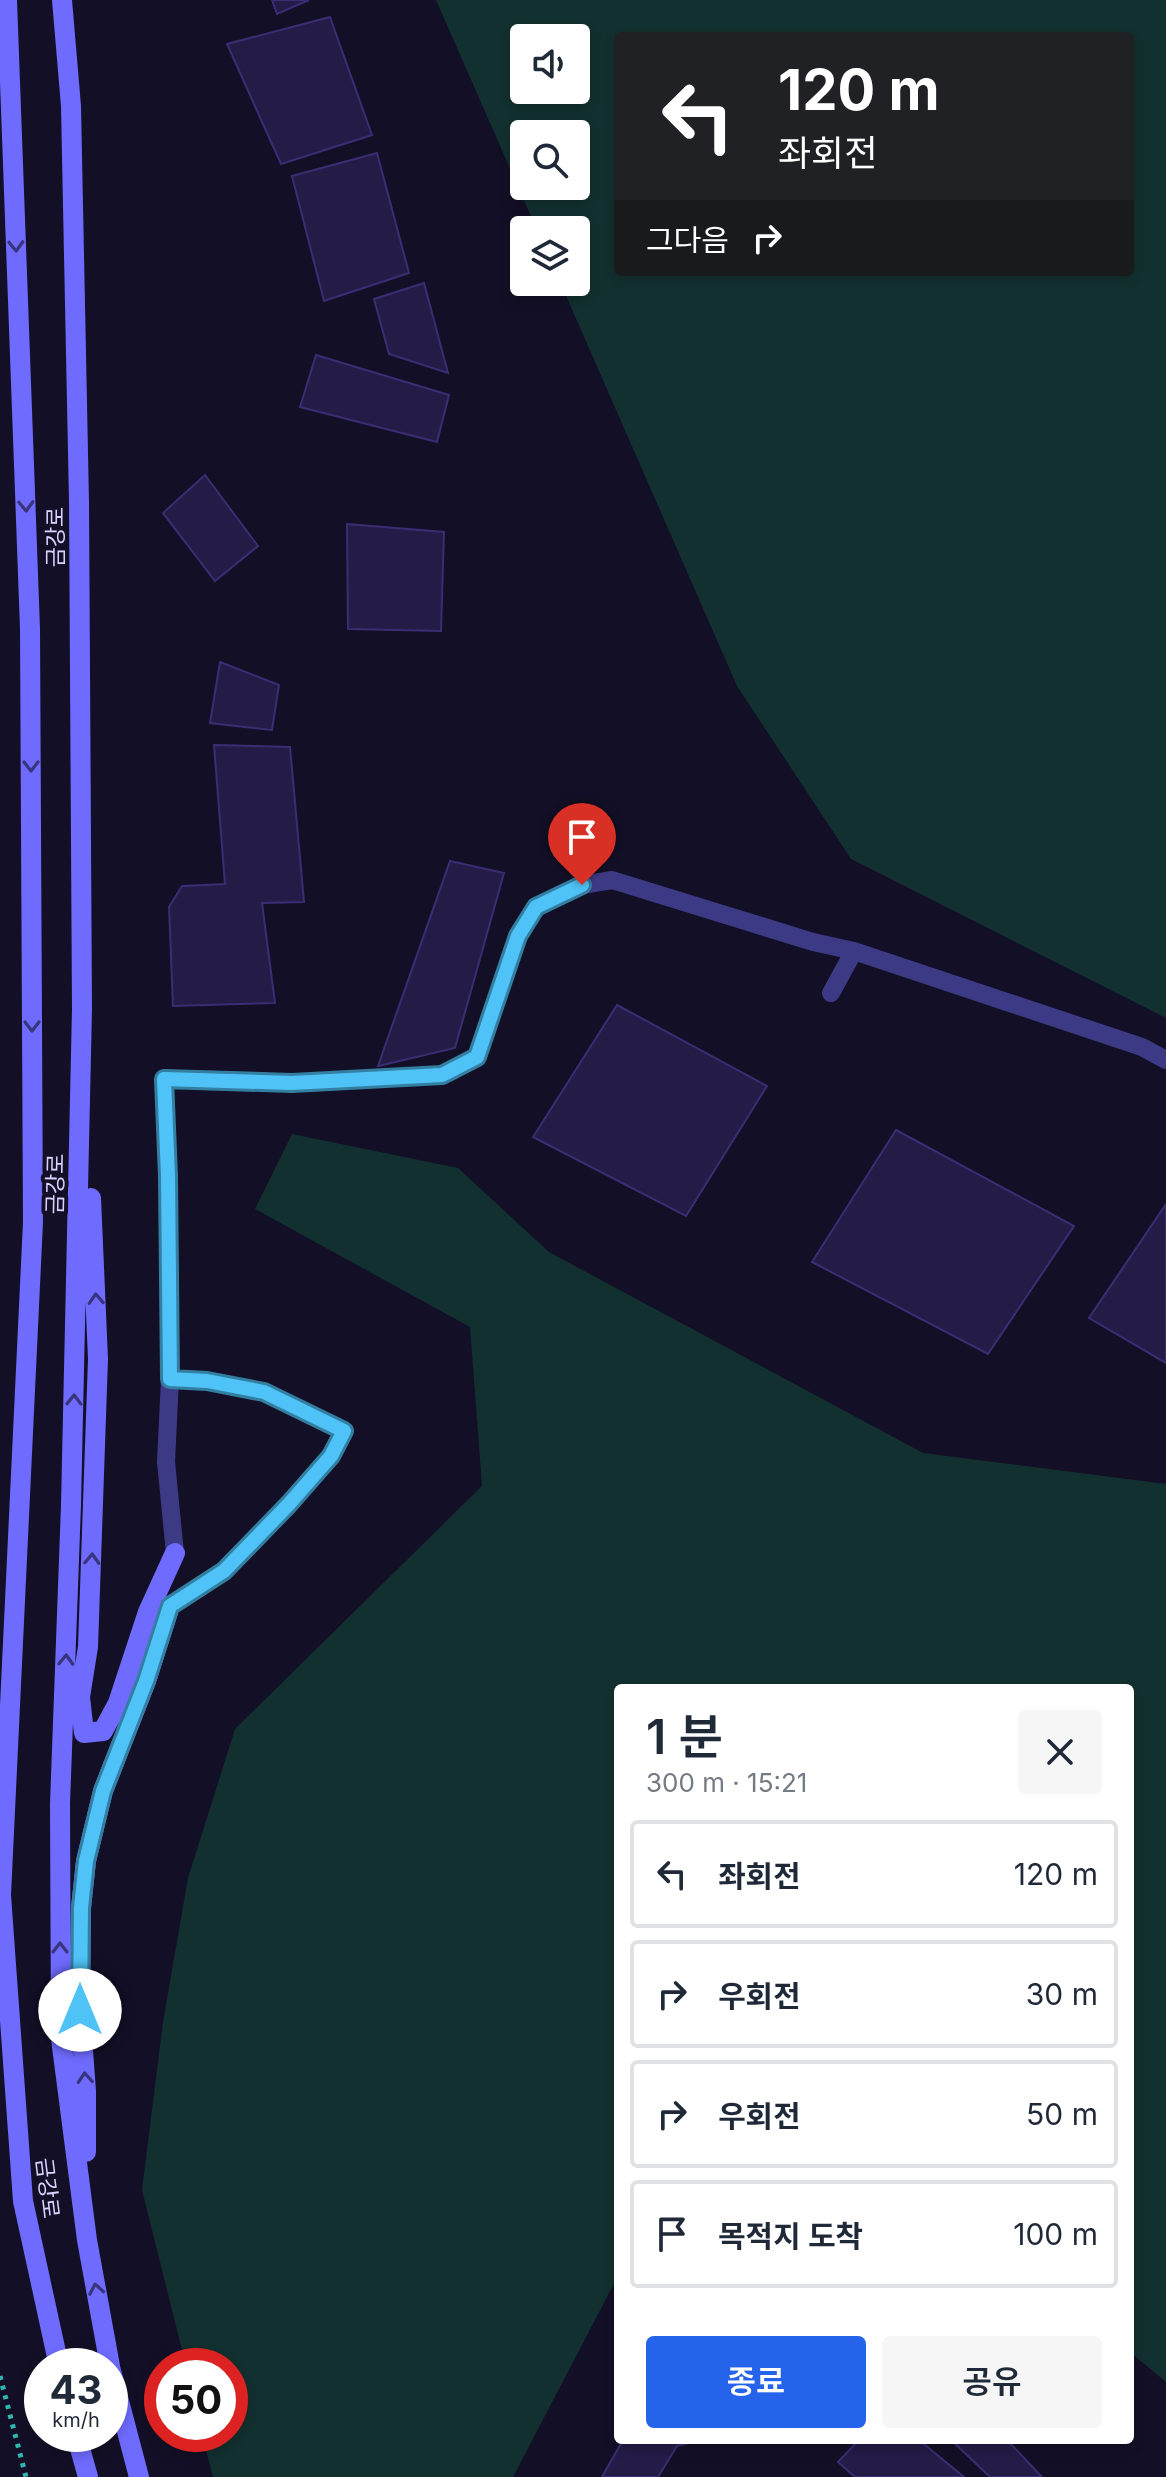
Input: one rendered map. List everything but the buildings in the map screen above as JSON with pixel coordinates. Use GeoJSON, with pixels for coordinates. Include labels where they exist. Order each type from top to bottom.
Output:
{"type":"FeatureCollection","features":[{"type":"Feature","properties":{"kind":"main road","name":"금강로"},"geometry":{"type":"LineString","coordinates":[[7,0],[30,629],[33,1222],[1,1895],[23,2201],[55,2348]]}},
{"type":"Feature","properties":{"kind":"main road","name":"금강로"},"geometry":{"type":"LineString","coordinates":[[62,0],[71,106],[79,502],[82,1009],[71,1521],[60,1804],[61,2039],[87,2240],[107,2348]]}},
{"type":"Feature","properties":{"kind":"main road"},"geometry":{"type":"LineString","coordinates":[[82,1009],[98,1359],[88,1647],[80,1697],[84,1733],[103,1731],[118,1703],[148,1612],[175,1553]]}},
{"type":"Feature","properties":{"kind":"main road"},"geometry":{"type":"LineString","coordinates":[[87,2240],[86,2091],[80,2010],[81,1908],[86,1861],[103,1791],[146,1681],[170,1606]]}},
{"type":"Feature","properties":{"kind":"main road","name":"금강로"},"geometry":{"type":"LineString","coordinates":[[128,2435],[139,2477]]}},
{"type":"Feature","properties":{"kind":"main road"},"geometry":{"type":"LineString","coordinates":[[81,2452],[88,2477]]}},
{"type":"Feature","properties":{"kind":"lane"},"geometry":{"type":"LineString","coordinates":[[175,1553],[166,1462],[170,1379],[164,1079],[292,1083],[442,1075],[477,1057],[518,936],[536,907],[582,885],[612,880],[813,942],[854,951],[1142,1047],[1166,1060]]}},
{"type":"Feature","properties":{"kind":"lane"},"geometry":{"type":"LineString","coordinates":[[831,993],[854,951]]}},
{"type":"Feature","properties":{"kind":"lane"},"geometry":{"type":"LineString","coordinates":[[170,1379],[207,1381],[264,1392],[344,1431],[331,1456],[224,1571],[170,1606]]}},
{"type":"Feature","properties":{"kind":"path"},"geometry":{"type":"LineString","coordinates":[[0,2376],[26,2477]]}},
{"type":"Feature","properties":{"kind":"green space"},"geometry":{"type":"Polygon","coordinates":[[[436,0],[1166,0],[1166,1018],[851,859],[737,686],[566,296],[590,296],[590,216],[531,216],[524,200],[590,200],[590,120],[510,120],[510,169],[436,0]]]}},
{"type":"Feature","properties":{"kind":"green space"},"geometry":{"type":"Polygon","coordinates":[[[292,1134],[458,1168],[549,1252],[923,1453],[1166,1484],[1166,2382],[1134,2355],[1134,1684],[614,1684],[614,2284],[513,2477],[213,2477],[207,2452],[248,2452],[248,2348],[182,2348],[142,2190],[163,2022],[188,1878],[235,1729],[482,1486],[470,1327],[255,1209],[292,1134]]]}},
{"type":"Feature","properties":{"kind":"route"},"geometry":{"type":"LineString","coordinates":[[80,2010],[81,1908],[86,1861],[103,1791],[146,1681],[170,1606],[224,1571],[331,1456],[344,1431],[264,1392],[207,1381],[170,1379],[164,1079],[292,1083],[442,1075],[477,1057],[518,936],[536,907],[582,885]]}}]}
